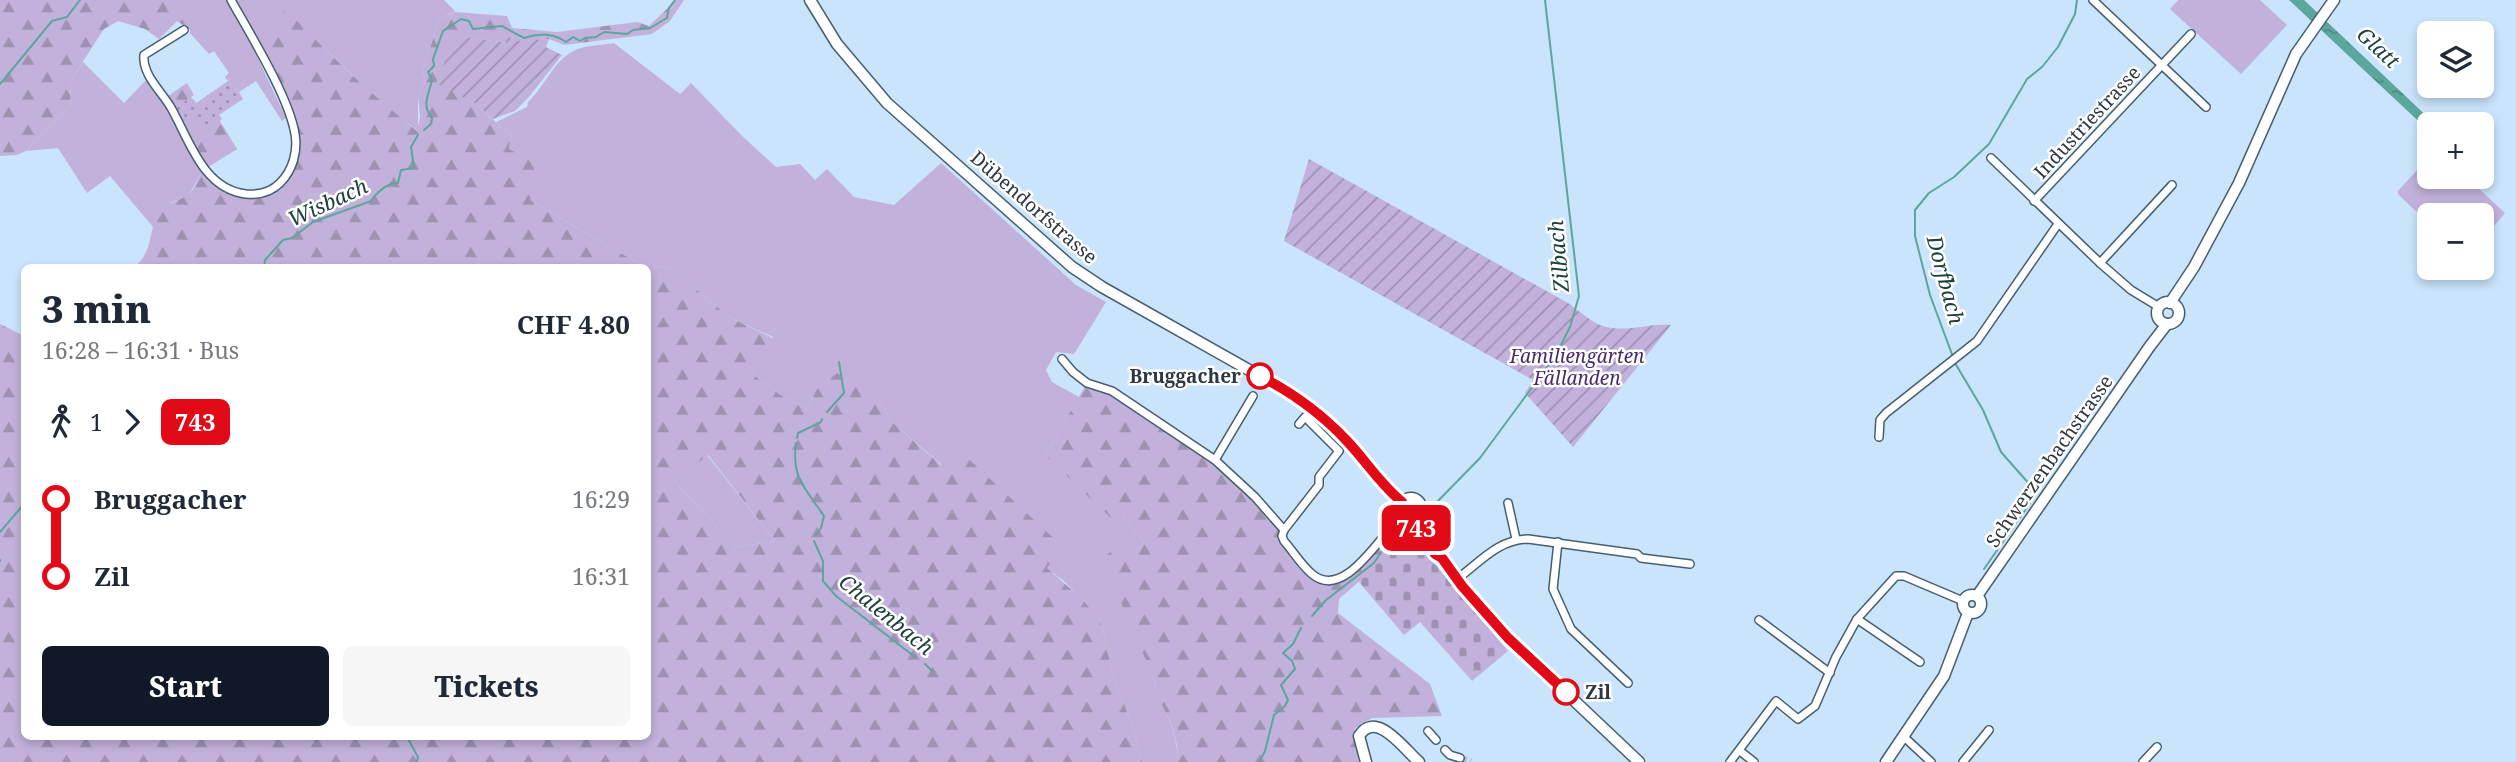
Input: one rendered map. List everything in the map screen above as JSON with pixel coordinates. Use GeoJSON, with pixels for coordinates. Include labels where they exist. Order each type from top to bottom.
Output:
{"type":"FeatureCollection","features":[{"type":"Feature","properties":{"kind":"main road","name":"Dübendorfstrasse"},"geometry":{"type":"LineString","coordinates":[[810,0],[837,44],[887,103],[1072,267],[1101,287],[1297,397],[1348,442],[1387,489],[1402,502],[1409,498],[1417,500],[1421,507],[1410,516],[1428,546],[1476,595],[1479,603],[1508,638],[1639,762]]}},
{"type":"Feature","properties":{"kind":"main road"},"geometry":{"type":"LineString","coordinates":[[2164,322],[2157,313],[2159,307],[2174,306],[2239,183],[2296,54],[2334,0]]}},
{"type":"Feature","properties":{"kind":"main road","name":"Schwerzenbachstrasse"},"geometry":{"type":"LineString","coordinates":[[1886,762],[1946,672],[1968,613],[1976,613],[1980,609],[1981,602],[1977,596],[2164,322],[2176,320],[2174,306]]}},
{"type":"Feature","properties":{"kind":"main road"},"geometry":{"type":"LineString","coordinates":[[1402,502],[1400,509],[1410,516]]}},
{"type":"Feature","properties":{"kind":"main road"},"geometry":{"type":"LineString","coordinates":[[1968,613],[1964,610],[1963,601],[1970,595],[1977,596]]}},
{"type":"Feature","properties":{"kind":"main road"},"geometry":{"type":"LineString","coordinates":[[1366,762],[1359,736],[1366,727],[1377,725],[1419,762]]}},
{"type":"Feature","properties":{"kind":"street"},"geometry":{"type":"LineString","coordinates":[[184,30],[144,55],[148,74],[172,110],[204,169],[214,181],[238,193],[254,195],[267,192],[279,185],[294,161],[295,133],[282,99],[231,0]]}},
{"type":"Feature","properties":{"kind":"street","name":"Industriestrasse"},"geometry":{"type":"LineString","coordinates":[[2093,0],[2206,107]]}},
{"type":"Feature","properties":{"kind":"street","name":"Industriestrasse"},"geometry":{"type":"LineString","coordinates":[[2034,201],[2191,34]]}},
{"type":"Feature","properties":{"kind":"street","name":"Industriestrasse"},"geometry":{"type":"LineString","coordinates":[[1991,158],[2100,263],[2131,290],[2159,307]]}},
{"type":"Feature","properties":{"kind":"street"},"geometry":{"type":"LineString","coordinates":[[2100,263],[2172,185]]}},
{"type":"Feature","properties":{"kind":"street"},"geometry":{"type":"LineString","coordinates":[[1879,437],[1880,420],[1886,413],[1977,341],[2058,223]]}},
{"type":"Feature","properties":{"kind":"street"},"geometry":{"type":"LineString","coordinates":[[1062,359],[1087,383],[1112,391],[1215,460],[1255,497],[1284,530]]}},
{"type":"Feature","properties":{"kind":"street"},"geometry":{"type":"LineString","coordinates":[[1215,460],[1253,396]]}},
{"type":"Feature","properties":{"kind":"street"},"geometry":{"type":"LineString","coordinates":[[1299,424],[1305,417],[1339,452],[1319,477],[1319,485],[1282,536],[1310,573],[1320,579],[1338,580],[1410,516]]}},
{"type":"Feature","properties":{"kind":"street"},"geometry":{"type":"LineString","coordinates":[[1508,503],[1516,539]]}},
{"type":"Feature","properties":{"kind":"street"},"geometry":{"type":"LineString","coordinates":[[1458,575],[1493,549],[1516,539],[1558,542],[1637,554],[1641,558],[1690,564]]}},
{"type":"Feature","properties":{"kind":"street"},"geometry":{"type":"LineString","coordinates":[[1558,542],[1553,589],[1571,629],[1628,683]]}},
{"type":"Feature","properties":{"kind":"street"},"geometry":{"type":"LineString","coordinates":[[1730,762],[1776,701],[1798,719],[1815,706],[1836,657],[1857,620],[1896,576],[1904,576],[1963,601]]}},
{"type":"Feature","properties":{"kind":"street"},"geometry":{"type":"LineString","coordinates":[[1759,620],[1830,673]]}},
{"type":"Feature","properties":{"kind":"street"},"geometry":{"type":"LineString","coordinates":[[1857,620],[1920,662]]}},
{"type":"Feature","properties":{"kind":"street"},"geometry":{"type":"LineString","coordinates":[[1963,762],[1990,730]]}},
{"type":"Feature","properties":{"kind":"street"},"geometry":{"type":"LineString","coordinates":[[1428,731],[1436,740]]}},
{"type":"Feature","properties":{"kind":"street"},"geometry":{"type":"LineString","coordinates":[[1903,736],[1931,762]]}},
{"type":"Feature","properties":{"kind":"street"},"geometry":{"type":"LineString","coordinates":[[2143,762],[2157,747]]}},
{"type":"Feature","properties":{"kind":"street"},"geometry":{"type":"LineString","coordinates":[[1445,750],[1460,758]]}},
{"type":"Feature","properties":{"kind":"street"},"geometry":{"type":"LineString","coordinates":[[1740,751],[1754,762]]}},
{"type":"Feature","properties":{"kind":"green space"},"geometry":{"type":"Polygon","coordinates":[[[0,0],[191,0],[192,31],[177,21],[159,39],[145,29],[118,21],[104,29],[71,80],[70,107],[26,151],[17,155],[0,156],[0,0]]]}},
{"type":"Feature","properties":{"kind":"green space"},"geometry":{"type":"Polygon","coordinates":[[[191,0],[227,0],[247,35],[286,118],[282,121],[256,81],[239,92],[231,80],[228,81],[225,77],[229,73],[214,51],[209,54],[190,33],[191,0]]]}},
{"type":"Feature","properties":{"kind":"green space"},"geometry":{"type":"Polygon","coordinates":[[[233,0],[444,0],[455,11],[439,20],[423,70],[425,82],[418,94],[418,131],[385,106],[309,34],[279,86],[233,0]]]}},
{"type":"Feature","properties":{"kind":"green space"},"geometry":{"type":"Polygon","coordinates":[[[676,0],[684,0],[670,21],[652,34],[564,45],[549,39],[507,43],[466,37],[437,82],[476,104],[511,136],[509,149],[545,169],[530,200],[636,262],[646,264],[137,264],[148,247],[157,217],[168,205],[189,194],[204,169],[165,98],[187,83],[194,95],[176,107],[195,104],[202,99],[214,117],[217,116],[237,149],[205,169],[238,193],[267,192],[288,173],[296,146],[290,116],[264,41],[271,20],[284,11],[417,131],[420,117],[418,94],[425,82],[423,70],[439,20],[454,12],[507,16],[512,28],[557,32],[637,22],[649,26],[676,0]]]}},
{"type":"Feature","properties":{"kind":"green space"},"geometry":{"type":"Polygon","coordinates":[[[2178,0],[2260,0],[2287,25],[2241,74],[2170,9],[2178,0]]]}},
{"type":"Feature","properties":{"kind":"green space"},"geometry":{"type":"Polygon","coordinates":[[[466,37],[507,43],[511,37],[519,41],[549,39],[546,47],[562,55],[515,111],[493,119],[476,104],[436,83],[445,61],[466,37]]]}},
{"type":"Feature","properties":{"kind":"green space"},"geometry":{"type":"Polygon","coordinates":[[[614,43],[680,94],[691,83],[776,167],[800,164],[815,180],[827,169],[854,197],[894,205],[941,163],[1076,285],[1106,302],[1074,354],[1056,352],[1046,370],[1052,382],[1079,397],[1045,455],[1122,515],[1145,544],[1129,557],[1152,674],[1172,728],[1178,762],[1142,762],[1134,730],[1112,672],[1101,621],[1066,583],[1047,568],[942,465],[892,422],[876,395],[817,389],[807,409],[779,394],[751,373],[773,337],[731,318],[671,269],[636,262],[530,200],[509,149],[511,136],[496,122],[527,107],[528,102],[564,57],[585,47],[614,43]]]}},
{"type":"Feature","properties":{"kind":"green space"},"geometry":{"type":"Polygon","coordinates":[[[83,62],[124,103],[149,77],[204,169],[188,196],[172,202],[157,217],[154,228],[110,176],[87,193],[58,148],[26,151],[70,107],[71,80],[83,62]]]}},
{"type":"Feature","properties":{"kind":"green space"},"geometry":{"type":"Polygon","coordinates":[[[231,79],[243,99],[219,115],[222,119],[202,127],[195,115],[183,122],[176,107],[191,97],[199,106],[204,103],[214,118],[202,99],[231,79]]]}},
{"type":"Feature","properties":{"kind":"green space","name":"Familiengärten Fällanden"},"geometry":{"type":"Polygon","coordinates":[[[1309,159],[1568,303],[1600,325],[1618,329],[1671,325],[1573,447],[1525,393],[1533,380],[1284,241],[1309,159]]]}},
{"type":"Feature","properties":{"kind":"green space"},"geometry":{"type":"Polygon","coordinates":[[[2417,170],[2417,189],[2479,189],[2505,213],[2494,226],[2494,203],[2417,203],[2417,212],[2398,191],[2417,170]]]}},
{"type":"Feature","properties":{"kind":"green space"},"geometry":{"type":"Polygon","coordinates":[[[651,265],[671,269],[731,318],[773,338],[751,373],[779,394],[807,409],[817,389],[837,373],[876,395],[892,422],[941,465],[959,450],[1062,546],[1047,568],[1081,598],[1101,621],[1112,672],[1134,730],[1142,762],[0,762],[0,324],[21,334],[21,740],[651,740],[651,265]],[[708,455],[674,481],[736,547],[775,541],[708,455]]]}},
{"type":"Feature","properties":{"kind":"green space"},"geometry":{"type":"Polygon","coordinates":[[[1087,383],[1112,391],[1215,460],[1284,530],[1282,535],[1320,579],[1342,578],[1398,519],[1408,529],[1409,538],[1339,599],[1338,613],[1430,684],[1442,716],[1372,718],[1355,728],[1359,762],[1178,762],[1177,745],[1170,722],[1102,559],[1117,546],[1129,557],[1145,544],[1122,515],[1113,520],[1045,455],[1087,383]]]}},
{"type":"Feature","properties":{"kind":"green space"},"geometry":{"type":"Polygon","coordinates":[[[707,455],[775,541],[736,547],[674,481],[707,455]]]}},
{"type":"Feature","properties":{"kind":"green space"},"geometry":{"type":"Polygon","coordinates":[[[1406,530],[1508,651],[1472,681],[1420,622],[1404,635],[1359,582],[1406,530]]]}},
{"type":"Feature","properties":{"kind":"water","name":"Glatt"},"geometry":{"type":"Polygon","coordinates":[[[2289,0],[2304,0],[2422,112],[2417,112],[2417,120],[2289,0]]]}},
{"type":"Feature","properties":{"kind":"waterway"},"geometry":{"type":"LineString","coordinates":[[0,84],[52,21],[67,17],[80,0]]}},
{"type":"Feature","properties":{"kind":"waterway","name":"Wisbach"},"geometry":{"type":"LineString","coordinates":[[424,130],[431,124],[432,118],[426,104],[432,80],[428,72],[434,66],[433,59],[443,31],[461,19],[469,21],[473,29],[502,26],[524,38],[546,35],[566,42],[573,37],[580,41],[604,32],[627,34],[633,30],[650,28],[667,18],[669,8],[675,0]]}},
{"type":"Feature","properties":{"kind":"waterway","name":"Zilbach"},"geometry":{"type":"LineString","coordinates":[[1434,505],[1480,458],[1556,355],[1570,327],[1579,296],[1545,0]]}},
{"type":"Feature","properties":{"kind":"waterway","name":"Dorfbach"},"geometry":{"type":"LineString","coordinates":[[1953,357],[1930,295],[1915,236],[1915,210],[1929,193],[1954,177],[1989,144],[2027,79],[2042,67],[2058,47],[2075,14],[2077,0]]}},
{"type":"Feature","properties":{"kind":"waterway","name":"Wisbach"},"geometry":{"type":"LineString","coordinates":[[264,264],[283,240],[292,238],[313,222],[371,201],[383,189],[398,183],[401,170],[414,168],[411,147],[418,135]]}},
{"type":"Feature","properties":{"kind":"waterway","name":"Chalenbach"},"geometry":{"type":"LineString","coordinates":[[827,412],[844,393],[839,362]]}},
{"type":"Feature","properties":{"kind":"waterway","name":"Dorfbach"},"geometry":{"type":"LineString","coordinates":[[1955,363],[1983,410],[2001,452],[2031,486],[2035,496],[1984,569]]}},
{"type":"Feature","properties":{"kind":"waterway","name":"Chalenbach"},"geometry":{"type":"LineString","coordinates":[[797,438],[798,433],[822,419]]}},
{"type":"Feature","properties":{"kind":"waterway","name":"Chalenbach"},"geometry":{"type":"LineString","coordinates":[[796,443],[796,465],[801,482],[824,516],[816,535]]}},
{"type":"Feature","properties":{"kind":"waterway"},"geometry":{"type":"LineString","coordinates":[[0,532],[21,508]]}},
{"type":"Feature","properties":{"kind":"waterway","name":"Zilbach"},"geometry":{"type":"LineString","coordinates":[[1312,616],[1326,600],[1374,563],[1390,539],[1404,529]]}},
{"type":"Feature","properties":{"kind":"waterway","name":"Chalenbach"},"geometry":{"type":"LineString","coordinates":[[814,541],[823,561],[823,581],[836,596],[915,657]]}},
{"type":"Feature","properties":{"kind":"waterway","name":"Zilbach"},"geometry":{"type":"LineString","coordinates":[[1259,762],[1265,751],[1274,715],[1288,700],[1281,685],[1295,669],[1292,661],[1283,653],[1293,644],[1301,628]]}},
{"type":"Feature","properties":{"kind":"waterway","name":"Chalenbach"},"geometry":{"type":"LineString","coordinates":[[925,664],[932,671]]}},
{"type":"Feature","properties":{"kind":"waterway","name":"Wisbach"},"geometry":{"type":"LineString","coordinates":[[409,740],[418,757],[417,762]]}},
{"type":"Feature","properties":{"kind":"tunnel"},"geometry":{"type":"LineString","coordinates":[[1460,758],[1471,762]]}},
{"type":"Feature","properties":{"kind":"bus line","name":"743"},"geometry":{"type":"LineString","coordinates":[[1260,376],[1285,389],[1317,412],[1348,442],[1387,489],[1402,502],[1400,509],[1403,515],[1412,521],[1435,554],[1455,573],[1472,598],[1508,638],[1566,692]]}},
{"type":"Feature","properties":{"kind":"place","name":"Bruggacher"},"geometry":{"type":"Point","coordinates":[1260,376]}},
{"type":"Feature","properties":{"kind":"place","name":"Zil"},"geometry":{"type":"Point","coordinates":[1566,692]}}]}
